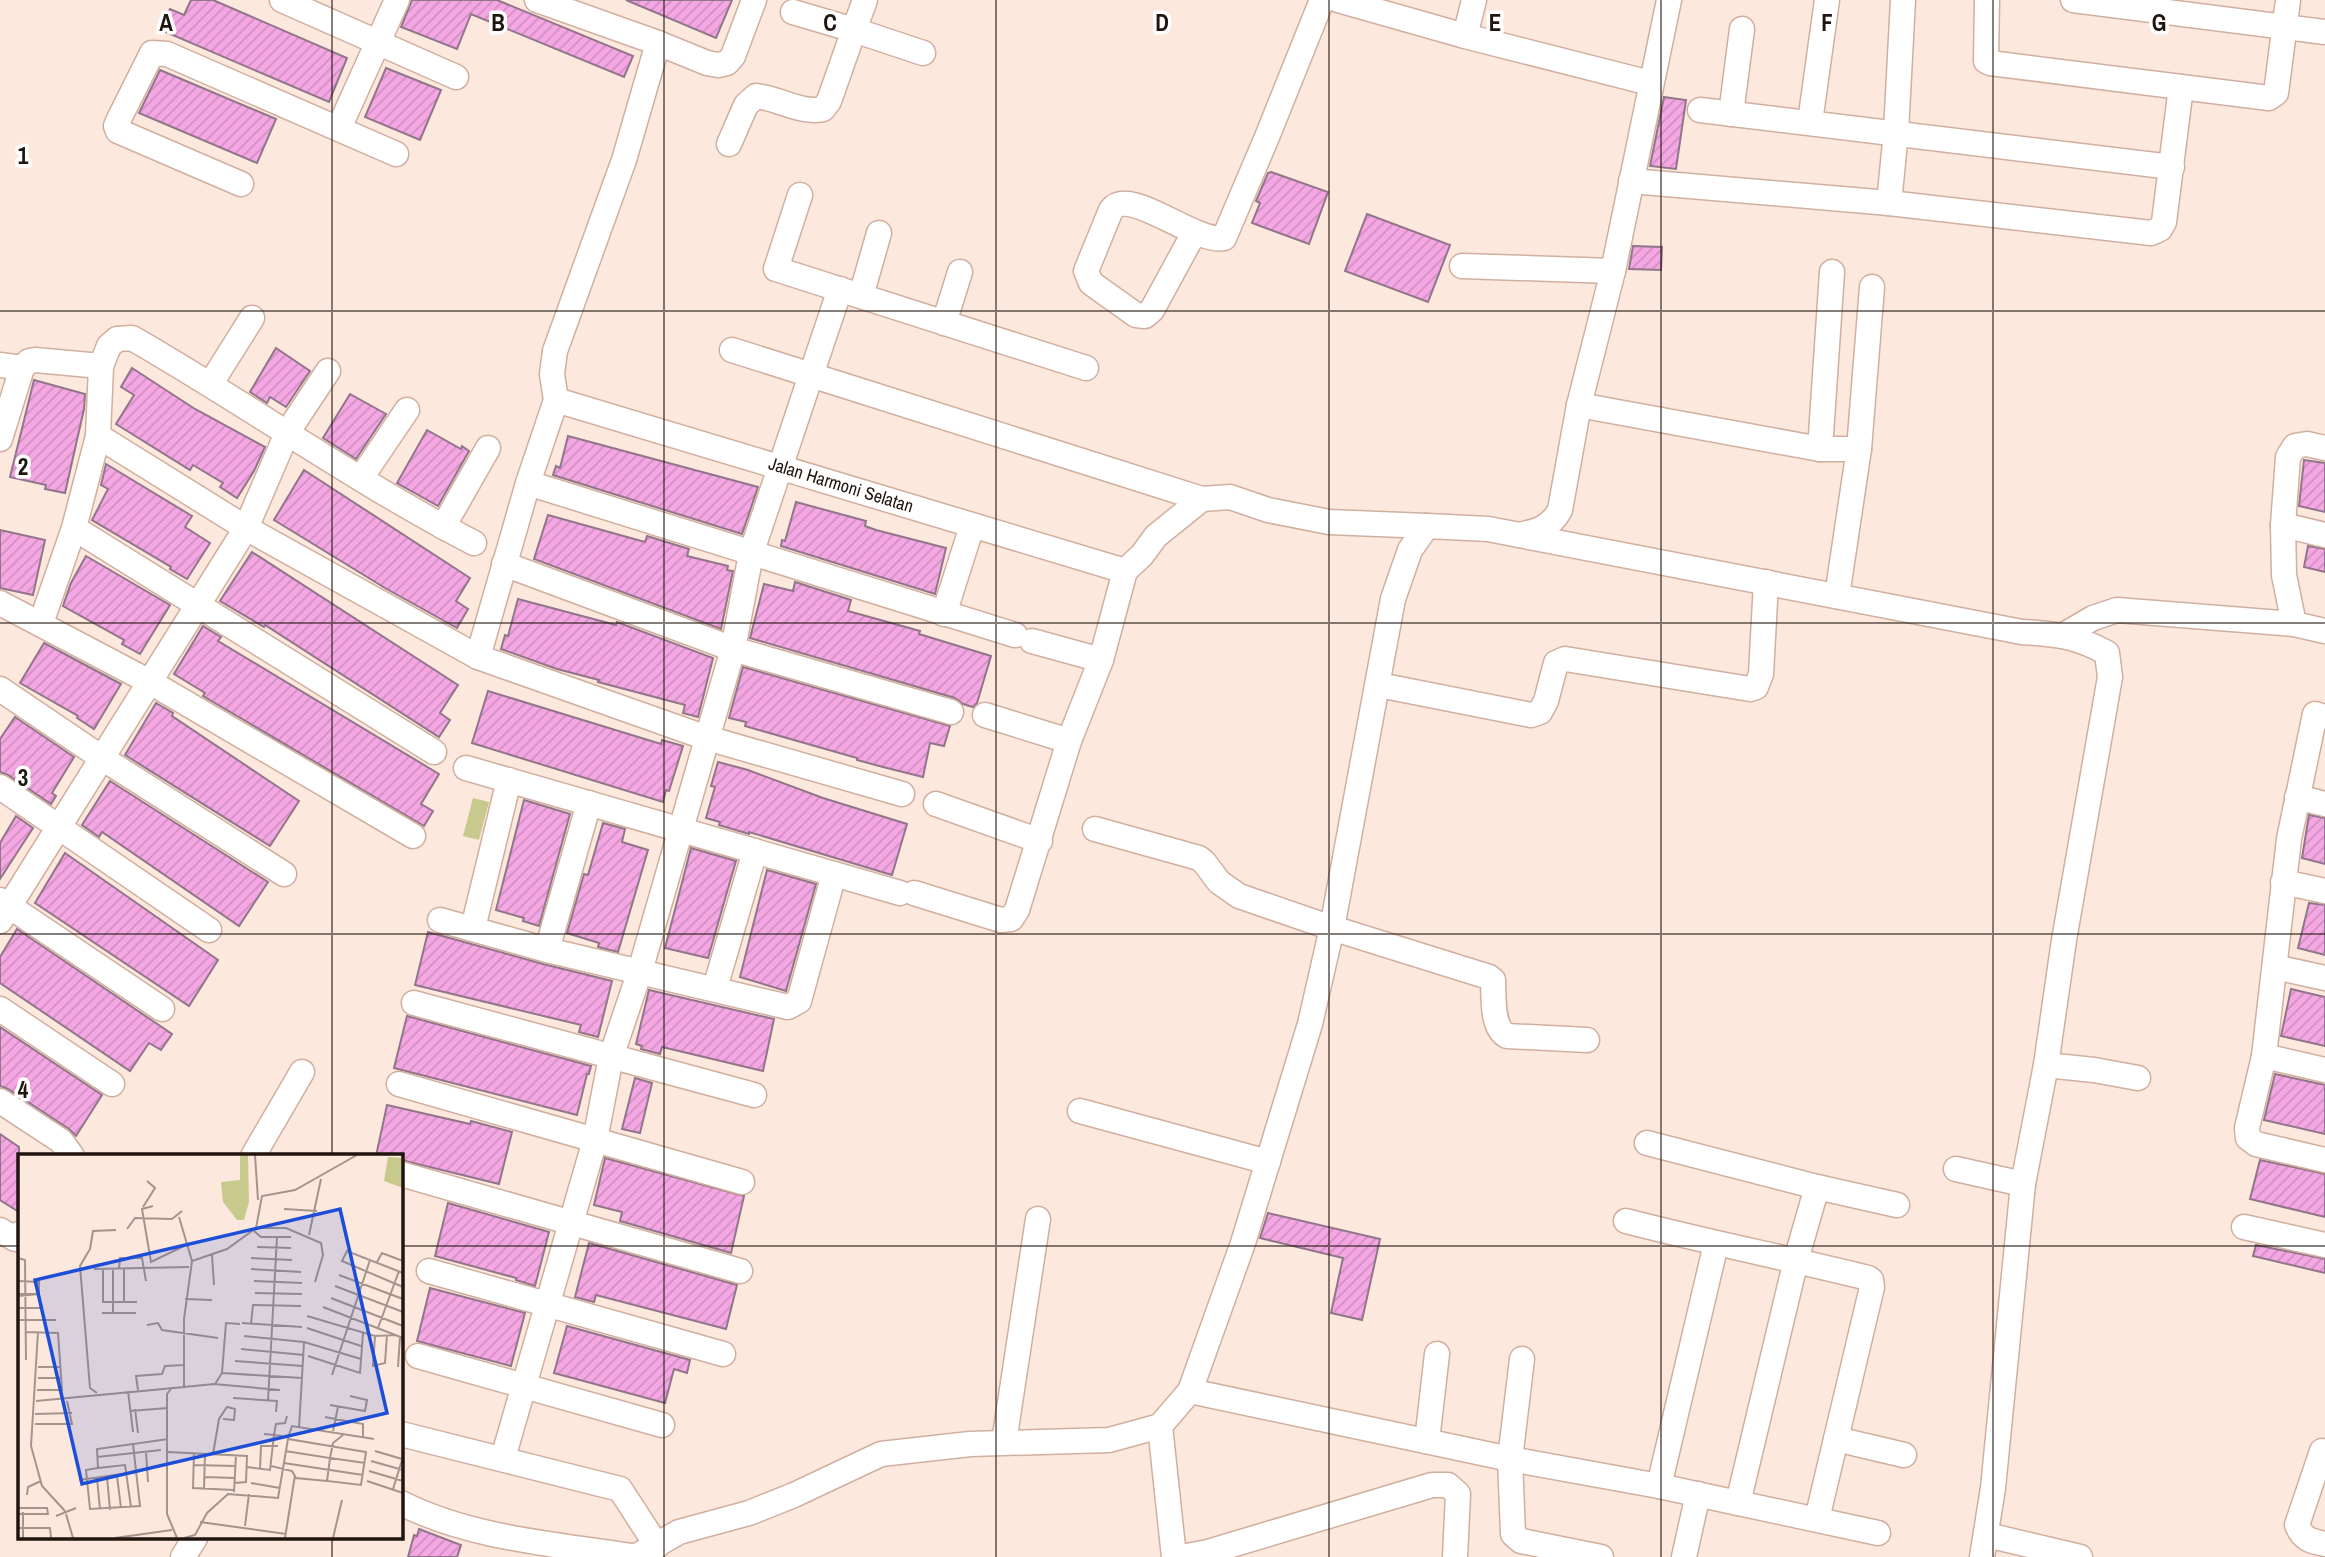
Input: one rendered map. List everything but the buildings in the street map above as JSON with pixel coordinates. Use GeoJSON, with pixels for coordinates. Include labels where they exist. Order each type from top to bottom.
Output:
{"type":"FeatureCollection","features":[{"type":"Feature","properties":{"kind":"street"},"geometry":{"type":"LineString","coordinates":[[282,0],[456,77]]}},
{"type":"Feature","properties":{"kind":"street"},"geometry":{"type":"LineString","coordinates":[[339,128],[397,0]]}},
{"type":"Feature","properties":{"kind":"street"},"geometry":{"type":"LineString","coordinates":[[537,0],[718,65],[733,56],[754,0]]}},
{"type":"Feature","properties":{"kind":"street"},"geometry":{"type":"LineString","coordinates":[[729,144],[746,105],[756,96],[813,111],[823,109],[829,101],[865,0]]}},
{"type":"Feature","properties":{"kind":"street"},"geometry":{"type":"LineString","coordinates":[[1194,233],[1152,310],[1145,316],[1136,315],[1091,283],[1086,271],[1115,205],[1123,202],[1134,204],[1194,233],[1224,238],[1322,0]]}},
{"type":"Feature","properties":{"kind":"street"},"geometry":{"type":"LineString","coordinates":[[1338,0],[1383,6],[1465,36],[1650,83]]}},
{"type":"Feature","properties":{"kind":"street"},"geometry":{"type":"LineString","coordinates":[[1465,36],[1475,0]]}},
{"type":"Feature","properties":{"kind":"street"},"geometry":{"type":"LineString","coordinates":[[1518,536],[1540,530],[1554,522],[1560,510],[1579,405],[1613,271],[1668,0]]}},
{"type":"Feature","properties":{"kind":"street"},"geometry":{"type":"LineString","coordinates":[[1810,122],[1827,0]]}},
{"type":"Feature","properties":{"kind":"street"},"geometry":{"type":"LineString","coordinates":[[1889,203],[1903,0]]}},
{"type":"Feature","properties":{"kind":"street"},"geometry":{"type":"LineString","coordinates":[[1987,0],[1986,61],[1990,63],[2269,98],[2276,93],[2288,0]]}},
{"type":"Feature","properties":{"kind":"street"},"geometry":{"type":"LineString","coordinates":[[2073,0],[2209,8],[2286,27],[2325,32]]}},
{"type":"Feature","properties":{"kind":"street"},"geometry":{"type":"LineString","coordinates":[[793,12],[923,53]]}},
{"type":"Feature","properties":{"kind":"street"},"geometry":{"type":"LineString","coordinates":[[1731,114],[1742,29]]}},
{"type":"Feature","properties":{"kind":"street"},"geometry":{"type":"LineString","coordinates":[[478,657],[528,483],[556,400],[552,374],[555,351],[624,160],[658,43]]}},
{"type":"Feature","properties":{"kind":"street"},"geometry":{"type":"LineString","coordinates":[[241,184],[118,131],[116,126],[119,119],[152,53],[167,54],[397,154]]}},
{"type":"Feature","properties":{"kind":"street"},"geometry":{"type":"LineString","coordinates":[[1630,181],[1889,203],[2151,233],[2160,229],[2164,222],[2181,87]]}},
{"type":"Feature","properties":{"kind":"street"},"geometry":{"type":"LineString","coordinates":[[1700,110],[2172,167]]}},
{"type":"Feature","properties":{"kind":"street"},"geometry":{"type":"LineString","coordinates":[[800,195],[776,269],[1086,368]]}},
{"type":"Feature","properties":{"kind":"street"},"geometry":{"type":"LineString","coordinates":[[503,1458],[595,1140],[611,1057],[640,971],[733,649],[751,554],[811,376],[879,233]]}},
{"type":"Feature","properties":{"kind":"street"},"geometry":{"type":"LineString","coordinates":[[1462,266],[1613,271]]}},
{"type":"Feature","properties":{"kind":"street"},"geometry":{"type":"LineString","coordinates":[[944,323],[960,272]]}},
{"type":"Feature","properties":{"kind":"street"},"geometry":{"type":"LineString","coordinates":[[1820,449],[1832,272]]}},
{"type":"Feature","properties":{"kind":"street"},"geometry":{"type":"LineString","coordinates":[[1837,596],[1859,449],[1872,287]]}},
{"type":"Feature","properties":{"kind":"street"},"geometry":{"type":"LineString","coordinates":[[211,383],[252,318]]}},
{"type":"Feature","properties":{"kind":"street"},"geometry":{"type":"LineString","coordinates":[[41,623],[74,528],[98,436],[101,366],[108,346],[117,339],[132,338],[211,383],[361,478],[474,543]]}},
{"type":"Feature","properties":{"kind":"street"},"geometry":{"type":"LineString","coordinates":[[732,350],[1202,499],[1230,497],[1268,510],[1329,522],[1488,529],[2022,632],[2064,635],[2088,642],[2108,653],[2110,677],[2064,940],[2046,1065],[2023,1184],[1985,1546],[2080,1557]]}},
{"type":"Feature","properties":{"kind":"street"},"geometry":{"type":"LineString","coordinates":[[0,439],[11,366],[35,360],[101,366]]}},
{"type":"Feature","properties":{"kind":"street"},"geometry":{"type":"LineString","coordinates":[[162,1009],[3,909],[59,827],[246,528],[288,433],[328,371]]}},
{"type":"Feature","properties":{"kind":"street","name":"Jalan Harmoni Selatan"},"geometry":{"type":"LineString","coordinates":[[556,400],[1125,571]]}},
{"type":"Feature","properties":{"kind":"street"},"geometry":{"type":"LineString","coordinates":[[1579,405],[1820,449],[1859,449]]}},
{"type":"Feature","properties":{"kind":"street"},"geometry":{"type":"LineString","coordinates":[[361,478],[407,410]]}},
{"type":"Feature","properties":{"kind":"street"},"geometry":{"type":"LineString","coordinates":[[98,436],[246,528],[478,657],[707,738],[902,794]]}},
{"type":"Feature","properties":{"kind":"street"},"geometry":{"type":"LineString","coordinates":[[2294,624],[2284,575],[2283,525],[2288,457],[2295,446],[2307,443],[2325,448]]}},
{"type":"Feature","properties":{"kind":"street"},"geometry":{"type":"LineString","coordinates":[[443,527],[488,448]]}},
{"type":"Feature","properties":{"kind":"street"},"geometry":{"type":"LineString","coordinates":[[528,483],[944,614],[1101,660]]}},
{"type":"Feature","properties":{"kind":"street"},"geometry":{"type":"LineString","coordinates":[[466,768],[834,874],[1001,920],[1012,919],[1040,841],[1069,741],[1101,660],[1125,571],[1142,555],[1156,536],[1202,499]]}},
{"type":"Feature","properties":{"kind":"street"},"geometry":{"type":"LineString","coordinates":[[2283,525],[2325,535]]}},
{"type":"Feature","properties":{"kind":"street"},"geometry":{"type":"LineString","coordinates":[[944,614],[972,526]]}},
{"type":"Feature","properties":{"kind":"street"},"geometry":{"type":"LineString","coordinates":[[402,1503],[422,1513],[480,1531],[643,1553],[679,1532],[749,1513],[881,1454],[1004,1442],[1109,1440],[1160,1426],[1190,1391],[1230,1282],[1310,1024],[1332,928],[1394,599],[1410,550],[1427,526]]}},
{"type":"Feature","properties":{"kind":"street"},"geometry":{"type":"LineString","coordinates":[[74,528],[434,752]]}},
{"type":"Feature","properties":{"kind":"street"},"geometry":{"type":"LineString","coordinates":[[504,564],[733,649],[951,712]]}},
{"type":"Feature","properties":{"kind":"street"},"geometry":{"type":"LineString","coordinates":[[1379,685],[1531,715],[1540,712],[1556,663],[1564,659],[1750,689],[1756,687],[1761,674],[1766,582]]}},
{"type":"Feature","properties":{"kind":"street"},"geometry":{"type":"LineString","coordinates":[[0,603],[150,682],[413,836]]}},
{"type":"Feature","properties":{"kind":"street"},"geometry":{"type":"LineString","coordinates":[[2064,635],[2093,618],[2117,610],[2294,624],[2325,631]]}},
{"type":"Feature","properties":{"kind":"street"},"geometry":{"type":"LineString","coordinates":[[0,689],[102,758],[284,874]]}},
{"type":"Feature","properties":{"kind":"street"},"geometry":{"type":"LineString","coordinates":[[2325,717],[2315,714],[2297,797],[2283,881],[2264,1056],[2247,1128],[2248,1138],[2256,1144],[2325,1160]]}},
{"type":"Feature","properties":{"kind":"street"},"geometry":{"type":"LineString","coordinates":[[985,715],[1069,741]]}},
{"type":"Feature","properties":{"kind":"street"},"geometry":{"type":"LineString","coordinates":[[473,928],[509,780]]}},
{"type":"Feature","properties":{"kind":"street"},"geometry":{"type":"LineString","coordinates":[[0,787],[209,930]]}},
{"type":"Feature","properties":{"kind":"street"},"geometry":{"type":"LineString","coordinates":[[2297,797],[2325,804]]}},
{"type":"Feature","properties":{"kind":"street"},"geometry":{"type":"LineString","coordinates":[[547,950],[589,803]]}},
{"type":"Feature","properties":{"kind":"street"},"geometry":{"type":"LineString","coordinates":[[936,804],[1040,841]]}},
{"type":"Feature","properties":{"kind":"street"},"geometry":{"type":"LineString","coordinates":[[1095,828],[1199,858],[1219,882],[1239,896],[1489,977],[1493,980],[1497,1026],[1501,1033],[1507,1036],[1587,1040]]}},
{"type":"Feature","properties":{"kind":"street"},"geometry":{"type":"LineString","coordinates":[[715,988],[755,851]]}},
{"type":"Feature","properties":{"kind":"street"},"geometry":{"type":"LineString","coordinates":[[440,919],[547,950],[788,1007],[799,1001],[834,874]]}},
{"type":"Feature","properties":{"kind":"street"},"geometry":{"type":"LineString","coordinates":[[2283,881],[2325,891]]}},
{"type":"Feature","properties":{"kind":"street"},"geometry":{"type":"LineString","coordinates":[[2275,967],[2325,978]]}},
{"type":"Feature","properties":{"kind":"street"},"geometry":{"type":"LineString","coordinates":[[414,1003],[754,1095]]}},
{"type":"Feature","properties":{"kind":"street"},"geometry":{"type":"LineString","coordinates":[[0,1009],[112,1084]]}},
{"type":"Feature","properties":{"kind":"street"},"geometry":{"type":"LineString","coordinates":[[2264,1056],[2325,1070]]}},
{"type":"Feature","properties":{"kind":"street"},"geometry":{"type":"LineString","coordinates":[[2046,1065],[2138,1078]]}},
{"type":"Feature","properties":{"kind":"street"},"geometry":{"type":"LineString","coordinates":[[254,1154],[302,1072]]}},
{"type":"Feature","properties":{"kind":"street"},"geometry":{"type":"LineString","coordinates":[[399,1084],[742,1182]]}},
{"type":"Feature","properties":{"kind":"street"},"geometry":{"type":"LineString","coordinates":[[0,1101],[61,1141],[71,1154]]}},
{"type":"Feature","properties":{"kind":"street"},"geometry":{"type":"LineString","coordinates":[[1080,1111],[1268,1162]]}},
{"type":"Feature","properties":{"kind":"street"},"geometry":{"type":"LineString","coordinates":[[1647,1143],[1897,1205]]}},
{"type":"Feature","properties":{"kind":"street"},"geometry":{"type":"LineString","coordinates":[[1956,1170],[2023,1184]]}},
{"type":"Feature","properties":{"kind":"street"},"geometry":{"type":"LineString","coordinates":[[402,1174],[740,1271]]}},
{"type":"Feature","properties":{"kind":"street"},"geometry":{"type":"LineString","coordinates":[[1738,1503],[1796,1260],[1817,1187]]}},
{"type":"Feature","properties":{"kind":"street"},"geometry":{"type":"LineString","coordinates":[[1004,1442],[1038,1219]]}},
{"type":"Feature","properties":{"kind":"street"},"geometry":{"type":"LineString","coordinates":[[1626,1221],[1868,1278],[1872,1284],[1817,1520]]}},
{"type":"Feature","properties":{"kind":"street"},"geometry":{"type":"LineString","coordinates":[[2244,1227],[2325,1245]]}},
{"type":"Feature","properties":{"kind":"street"},"geometry":{"type":"LineString","coordinates":[[0,1230],[15,1239],[18,1235]]}},
{"type":"Feature","properties":{"kind":"street"},"geometry":{"type":"LineString","coordinates":[[1659,1486],[1716,1244]]}},
{"type":"Feature","properties":{"kind":"street"},"geometry":{"type":"LineString","coordinates":[[429,1271],[723,1354]]}},
{"type":"Feature","properties":{"kind":"street"},"geometry":{"type":"LineString","coordinates":[[1427,1441],[1437,1354]]}},
{"type":"Feature","properties":{"kind":"street"},"geometry":{"type":"LineString","coordinates":[[418,1356],[662,1425]]}},
{"type":"Feature","properties":{"kind":"street"},"geometry":{"type":"LineString","coordinates":[[1522,1359],[1510,1459],[1511,1529],[1516,1538],[1601,1557]]}},
{"type":"Feature","properties":{"kind":"street"},"geometry":{"type":"LineString","coordinates":[[1190,1391],[1878,1533]]}},
{"type":"Feature","properties":{"kind":"street"},"geometry":{"type":"LineString","coordinates":[[1160,1426],[1174,1557]]}},
{"type":"Feature","properties":{"kind":"street"},"geometry":{"type":"LineString","coordinates":[[402,1434],[620,1489],[643,1553]]}},
{"type":"Feature","properties":{"kind":"street"},"geometry":{"type":"LineString","coordinates":[[1836,1440],[1904,1455]]}},
{"type":"Feature","properties":{"kind":"street"},"geometry":{"type":"LineString","coordinates":[[2324,1445],[2297,1525],[2308,1541],[2325,1544]]}},
{"type":"Feature","properties":{"kind":"street"},"geometry":{"type":"LineString","coordinates":[[1182,1557],[1208,1552],[1432,1485],[1448,1485],[1458,1494],[1455,1557]]}},
{"type":"Feature","properties":{"kind":"street"},"geometry":{"type":"LineString","coordinates":[[1684,1557],[1698,1494]]}},
{"type":"Feature","properties":{"kind":"street"},"geometry":{"type":"LineString","coordinates":[[183,1557],[194,1540]]}},
{"type":"Feature","properties":{"kind":"green space"},"geometry":{"type":"Polygon","coordinates":[[[473,798],[489,802],[479,840],[463,836],[473,798]]]}}]}
